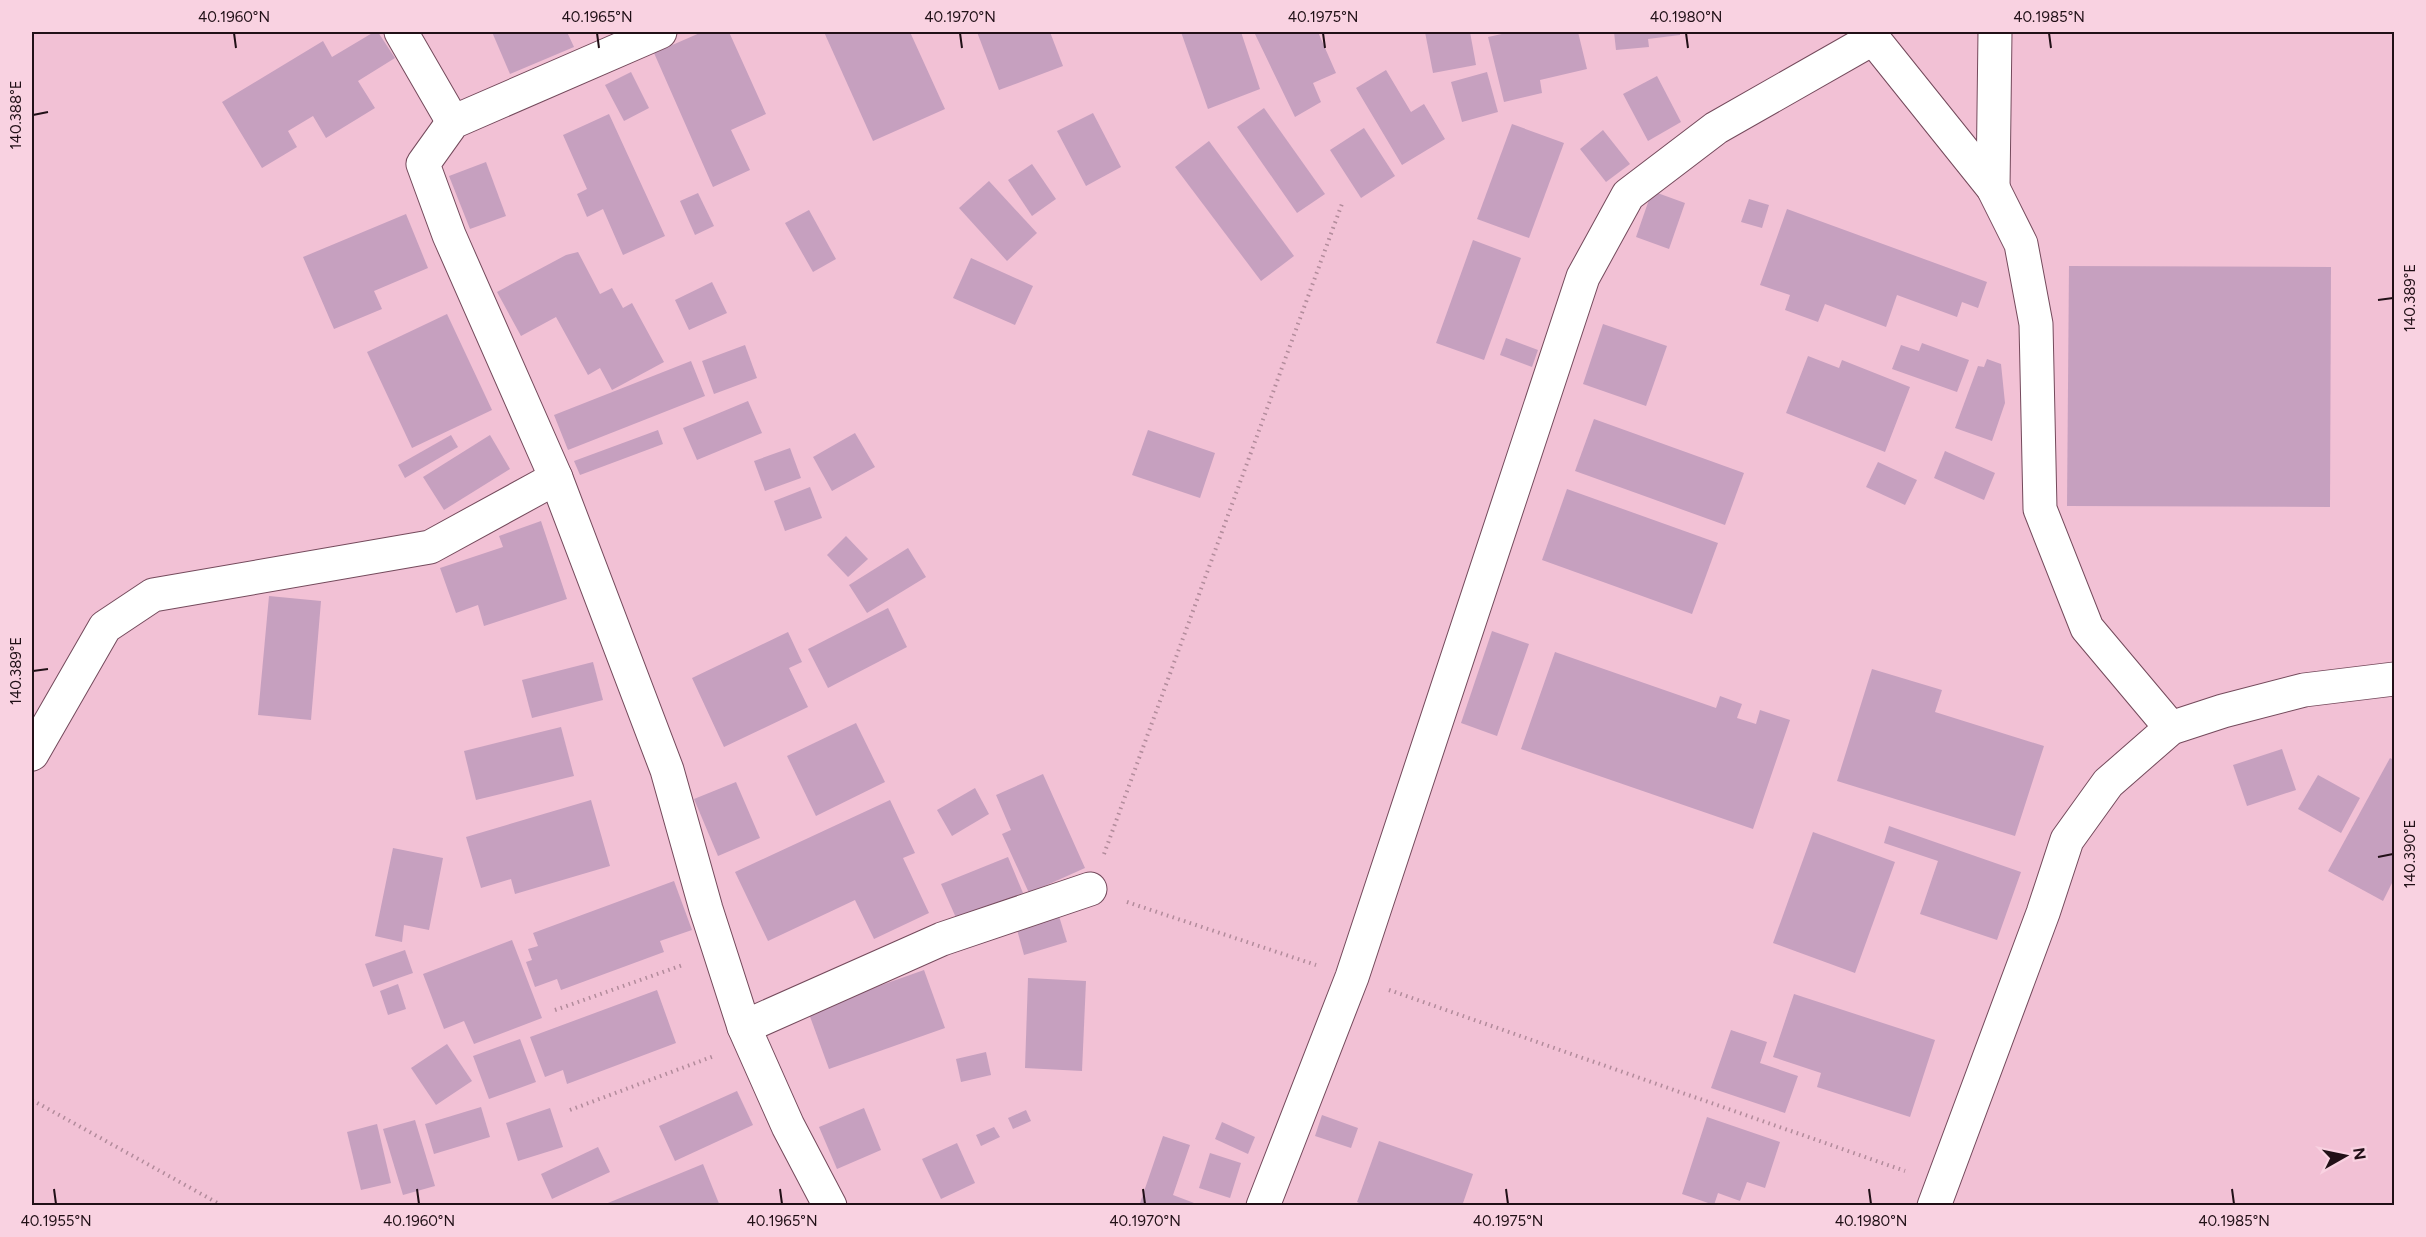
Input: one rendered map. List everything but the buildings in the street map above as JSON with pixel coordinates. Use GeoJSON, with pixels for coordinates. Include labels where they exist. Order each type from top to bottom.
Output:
{"type":"FeatureCollection","features":[{"type":"Feature","properties":{"kind":"street"},"geometry":{"type":"LineString","coordinates":[[401,32],[453,122]]}},
{"type":"Feature","properties":{"kind":"street"},"geometry":{"type":"LineString","coordinates":[[660,32],[453,122],[423,164],[449,235],[556,478],[667,770],[720,952],[747,1034],[788,1126],[830,1206]]}},
{"type":"Feature","properties":{"kind":"street"},"geometry":{"type":"LineString","coordinates":[[1993,188],[1995,32]]}},
{"type":"Feature","properties":{"kind":"street"},"geometry":{"type":"LineString","coordinates":[[1263,1206],[1352,977],[1583,277],[1628,195],[1716,128],[1871,35],[1993,188],[2021,244],[2036,324],[2040,509],[2087,628],[2171,728]]}},
{"type":"Feature","properties":{"kind":"street"},"geometry":{"type":"LineString","coordinates":[[32,754],[105,627],[153,595],[430,547],[556,478]]}},
{"type":"Feature","properties":{"kind":"street"},"geometry":{"type":"LineString","coordinates":[[1938,1195],[2043,913],[2067,840],[2108,783],[2171,728],[2223,711],[2304,690],[2394,680]]}},
{"type":"Feature","properties":{"kind":"street"},"geometry":{"type":"LineString","coordinates":[[747,1034],[942,939],[1090,889]]}},
{"type":"Feature","properties":{"kind":"path"},"geometry":{"type":"LineString","coordinates":[[1343,201],[1090,889],[1352,977],[1938,1195]]}},
{"type":"Feature","properties":{"kind":"path"},"geometry":{"type":"LineString","coordinates":[[555,1010],[720,952]]}},
{"type":"Feature","properties":{"kind":"path"},"geometry":{"type":"LineString","coordinates":[[570,1110],[747,1034]]}},
{"type":"Feature","properties":{"kind":"path"},"geometry":{"type":"LineString","coordinates":[[32,1100],[223,1206]]}}]}
